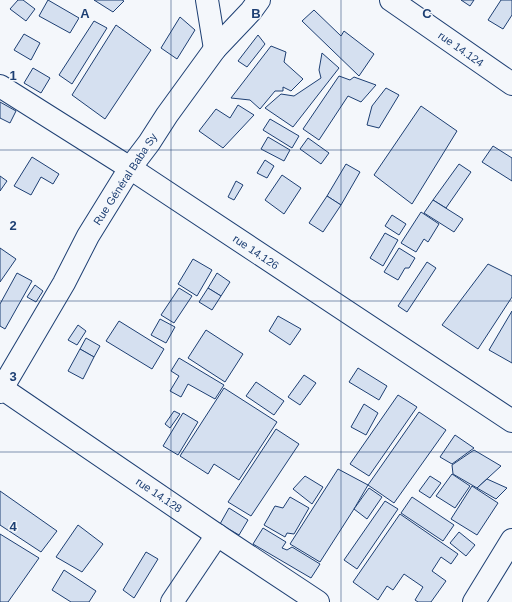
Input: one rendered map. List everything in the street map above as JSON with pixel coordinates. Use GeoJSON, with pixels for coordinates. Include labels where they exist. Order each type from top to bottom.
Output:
{"type":"FeatureCollection","features":[{"type":"Feature","properties":{"kind":"street"},"geometry":{"type":"LineString","coordinates":[[207,0],[215,50]]}},
{"type":"Feature","properties":{"kind":"street","name":"Rue Général Baba Sy"},"geometry":{"type":"LineString","coordinates":[[1,389],[64,283],[92,230],[130,168],[215,50],[251,11],[259,0]]}},
{"type":"Feature","properties":{"kind":"street","name":"rue 14.124"},"geometry":{"type":"LineString","coordinates":[[391,0],[512,84]]}},
{"type":"Feature","properties":{"kind":"street","name":"rue 14.126"},"geometry":{"type":"LineString","coordinates":[[0,86],[130,168],[512,421]]}},
{"type":"Feature","properties":{"kind":"street","name":"rue 14.128"},"geometry":{"type":"LineString","coordinates":[[1,389],[318,602]]}},
{"type":"Feature","properties":{"kind":"street"},"geometry":{"type":"LineString","coordinates":[[172,602],[217,535]]}},
{"type":"Feature","properties":{"kind":"street"},"geometry":{"type":"LineString","coordinates":[[474,602],[512,540]]}},
{"type":"Feature","properties":{"kind":"building"},"geometry":{"type":"Polygon","coordinates":[[[18,0],[23,0],[35,9],[26,21],[10,9],[18,0]]]}},
{"type":"Feature","properties":{"kind":"building"},"geometry":{"type":"Polygon","coordinates":[[[48,0],[79,18],[70,33],[39,16],[48,0]]]}},
{"type":"Feature","properties":{"kind":"building"},"geometry":{"type":"Polygon","coordinates":[[[94,0],[122,0],[124,1],[113,12],[94,0]]]}},
{"type":"Feature","properties":{"kind":"building"},"geometry":{"type":"Polygon","coordinates":[[[461,0],[474,0],[470,6],[461,0]]]}},
{"type":"Feature","properties":{"kind":"building"},"geometry":{"type":"Polygon","coordinates":[[[501,0],[512,0],[512,15],[503,29],[488,20],[501,0]]]}},
{"type":"Feature","properties":{"kind":"building"},"geometry":{"type":"Polygon","coordinates":[[[314,10],[341,36],[344,31],[374,54],[359,76],[302,21],[314,10]]]}},
{"type":"Feature","properties":{"kind":"building"},"geometry":{"type":"Polygon","coordinates":[[[180,17],[195,30],[177,59],[161,48],[180,17]]]}},
{"type":"Feature","properties":{"kind":"building"},"geometry":{"type":"Polygon","coordinates":[[[94,21],[107,28],[72,84],[59,75],[94,21]]]}},
{"type":"Feature","properties":{"kind":"building"},"geometry":{"type":"Polygon","coordinates":[[[116,25],[151,50],[105,119],[72,95],[116,25]]]}},
{"type":"Feature","properties":{"kind":"building"},"geometry":{"type":"Polygon","coordinates":[[[24,34],[40,43],[31,60],[14,50],[24,34]]]}},
{"type":"Feature","properties":{"kind":"building"},"geometry":{"type":"Polygon","coordinates":[[[258,35],[265,44],[247,67],[238,61],[258,35]]]}},
{"type":"Feature","properties":{"kind":"building"},"geometry":{"type":"Polygon","coordinates":[[[271,46],[286,52],[284,62],[303,79],[291,91],[283,87],[283,91],[275,91],[260,109],[250,100],[231,98],[271,46]]]}},
{"type":"Feature","properties":{"kind":"building"},"geometry":{"type":"Polygon","coordinates":[[[322,53],[339,68],[293,127],[265,108],[281,94],[294,96],[321,78],[319,70],[322,53]]]}},
{"type":"Feature","properties":{"kind":"building"},"geometry":{"type":"Polygon","coordinates":[[[33,68],[50,78],[41,93],[24,83],[33,68]]]}},
{"type":"Feature","properties":{"kind":"building"},"geometry":{"type":"Polygon","coordinates":[[[339,76],[350,80],[354,77],[376,85],[361,102],[348,96],[319,140],[303,129],[339,76]]]}},
{"type":"Feature","properties":{"kind":"building"},"geometry":{"type":"Polygon","coordinates":[[[386,88],[399,95],[379,128],[367,125],[372,106],[386,88]]]}},
{"type":"Feature","properties":{"kind":"building"},"geometry":{"type":"Polygon","coordinates":[[[0,102],[16,111],[10,123],[0,118],[0,102]]]}},
{"type":"Feature","properties":{"kind":"building"},"geometry":{"type":"Polygon","coordinates":[[[238,105],[254,115],[223,148],[199,131],[216,109],[230,118],[238,105]]]}},
{"type":"Feature","properties":{"kind":"building"},"geometry":{"type":"Polygon","coordinates":[[[421,106],[457,131],[412,204],[374,175],[421,106]]]}},
{"type":"Feature","properties":{"kind":"building"},"geometry":{"type":"Polygon","coordinates":[[[270,119],[299,136],[292,148],[263,130],[270,119]]]}},
{"type":"Feature","properties":{"kind":"building"},"geometry":{"type":"Polygon","coordinates":[[[268,137],[290,150],[284,161],[261,149],[268,137]]]}},
{"type":"Feature","properties":{"kind":"building"},"geometry":{"type":"Polygon","coordinates":[[[308,138],[329,153],[321,164],[300,149],[308,138]]]}},
{"type":"Feature","properties":{"kind":"building"},"geometry":{"type":"Polygon","coordinates":[[[493,146],[512,158],[512,181],[482,162],[493,146]]]}},
{"type":"Feature","properties":{"kind":"building"},"geometry":{"type":"Polygon","coordinates":[[[32,157],[59,174],[53,184],[41,177],[31,195],[14,186],[32,157]]]}},
{"type":"Feature","properties":{"kind":"building"},"geometry":{"type":"Polygon","coordinates":[[[265,160],[274,166],[267,178],[257,173],[265,160]]]}},
{"type":"Feature","properties":{"kind":"building"},"geometry":{"type":"Polygon","coordinates":[[[346,164],[360,172],[341,205],[327,196],[346,164]]]}},
{"type":"Feature","properties":{"kind":"building"},"geometry":{"type":"Polygon","coordinates":[[[459,164],[471,172],[446,208],[433,200],[459,164]]]}},
{"type":"Feature","properties":{"kind":"building"},"geometry":{"type":"Polygon","coordinates":[[[282,175],[301,188],[284,214],[265,200],[282,175]]]}},
{"type":"Feature","properties":{"kind":"building"},"geometry":{"type":"Polygon","coordinates":[[[0,176],[7,181],[0,191],[0,176]]]}},
{"type":"Feature","properties":{"kind":"building"},"geometry":{"type":"Polygon","coordinates":[[[236,181],[243,185],[234,200],[228,197],[236,181]]]}},
{"type":"Feature","properties":{"kind":"building"},"geometry":{"type":"Polygon","coordinates":[[[327,196],[341,205],[323,232],[309,223],[327,196]]]}},
{"type":"Feature","properties":{"kind":"building"},"geometry":{"type":"Polygon","coordinates":[[[433,200],[463,219],[454,232],[424,213],[433,200]]]}},
{"type":"Feature","properties":{"kind":"building"},"geometry":{"type":"Polygon","coordinates":[[[421,212],[439,224],[428,242],[424,239],[416,252],[401,243],[421,212]]]}},
{"type":"Feature","properties":{"kind":"building"},"geometry":{"type":"Polygon","coordinates":[[[392,215],[406,224],[399,235],[385,226],[392,215]]]}},
{"type":"Feature","properties":{"kind":"building"},"geometry":{"type":"Polygon","coordinates":[[[385,233],[398,240],[383,266],[370,258],[385,233]]]}},
{"type":"Feature","properties":{"kind":"building"},"geometry":{"type":"Polygon","coordinates":[[[0,248],[16,259],[0,282],[0,248]]]}},
{"type":"Feature","properties":{"kind":"building"},"geometry":{"type":"Polygon","coordinates":[[[399,248],[415,258],[409,268],[405,268],[398,280],[384,272],[399,248]]]}},
{"type":"Feature","properties":{"kind":"building"},"geometry":{"type":"Polygon","coordinates":[[[193,259],[212,270],[197,296],[178,284],[193,259]]]}},
{"type":"Feature","properties":{"kind":"building"},"geometry":{"type":"Polygon","coordinates":[[[427,262],[436,268],[407,312],[398,306],[427,262]]]}},
{"type":"Feature","properties":{"kind":"building"},"geometry":{"type":"Polygon","coordinates":[[[488,264],[512,276],[512,297],[478,349],[442,325],[488,264]]]}},
{"type":"Feature","properties":{"kind":"building"},"geometry":{"type":"Polygon","coordinates":[[[17,273],[32,281],[5,329],[0,326],[0,304],[17,273]]]}},
{"type":"Feature","properties":{"kind":"building"},"geometry":{"type":"Polygon","coordinates":[[[217,273],[230,282],[221,296],[208,288],[217,273]]]}},
{"type":"Feature","properties":{"kind":"building"},"geometry":{"type":"Polygon","coordinates":[[[35,285],[43,291],[36,302],[27,297],[35,285]]]}},
{"type":"Feature","properties":{"kind":"building"},"geometry":{"type":"Polygon","coordinates":[[[179,288],[192,296],[174,323],[161,315],[179,288]]]}},
{"type":"Feature","properties":{"kind":"building"},"geometry":{"type":"Polygon","coordinates":[[[208,288],[221,296],[212,310],[199,302],[208,288]]]}},
{"type":"Feature","properties":{"kind":"building"},"geometry":{"type":"Polygon","coordinates":[[[512,311],[512,363],[489,350],[512,311]]]}},
{"type":"Feature","properties":{"kind":"building"},"geometry":{"type":"Polygon","coordinates":[[[278,316],[301,329],[290,345],[269,331],[278,316]]]}},
{"type":"Feature","properties":{"kind":"building"},"geometry":{"type":"Polygon","coordinates":[[[160,319],[175,327],[166,343],[151,335],[160,319]]]}},
{"type":"Feature","properties":{"kind":"building"},"geometry":{"type":"Polygon","coordinates":[[[119,321],[164,349],[152,369],[106,341],[119,321]]]}},
{"type":"Feature","properties":{"kind":"building"},"geometry":{"type":"Polygon","coordinates":[[[78,325],[86,331],[77,345],[68,340],[78,325]]]}},
{"type":"Feature","properties":{"kind":"building"},"geometry":{"type":"Polygon","coordinates":[[[206,330],[243,354],[225,382],[188,358],[206,330]]]}},
{"type":"Feature","properties":{"kind":"building"},"geometry":{"type":"Polygon","coordinates":[[[86,338],[100,346],[94,357],[80,349],[86,338]]]}},
{"type":"Feature","properties":{"kind":"building"},"geometry":{"type":"Polygon","coordinates":[[[80,349],[94,357],[83,379],[68,371],[80,349]]]}},
{"type":"Feature","properties":{"kind":"building"},"geometry":{"type":"Polygon","coordinates":[[[179,358],[224,385],[215,399],[188,384],[181,397],[170,391],[179,376],[171,371],[179,358]]]}},
{"type":"Feature","properties":{"kind":"building"},"geometry":{"type":"Polygon","coordinates":[[[358,368],[387,386],[379,400],[349,382],[358,368]]]}},
{"type":"Feature","properties":{"kind":"building"},"geometry":{"type":"Polygon","coordinates":[[[304,375],[316,383],[300,405],[288,397],[304,375]]]}},
{"type":"Feature","properties":{"kind":"building"},"geometry":{"type":"Polygon","coordinates":[[[256,382],[284,401],[274,415],[246,396],[256,382]]]}},
{"type":"Feature","properties":{"kind":"building"},"geometry":{"type":"Polygon","coordinates":[[[224,388],[277,422],[239,480],[214,464],[208,474],[180,456],[224,388]]]}},
{"type":"Feature","properties":{"kind":"building"},"geometry":{"type":"Polygon","coordinates":[[[398,395],[417,407],[369,476],[350,464],[398,395]]]}},
{"type":"Feature","properties":{"kind":"building"},"geometry":{"type":"Polygon","coordinates":[[[364,404],[378,413],[366,435],[351,427],[364,404]]]}},
{"type":"Feature","properties":{"kind":"building"},"geometry":{"type":"Polygon","coordinates":[[[174,411],[180,414],[170,428],[165,424],[174,411]]]}},
{"type":"Feature","properties":{"kind":"building"},"geometry":{"type":"Polygon","coordinates":[[[419,412],[446,430],[394,503],[368,485],[419,412]]]}},
{"type":"Feature","properties":{"kind":"building"},"geometry":{"type":"Polygon","coordinates":[[[183,413],[198,422],[178,455],[163,446],[183,413]]]}},
{"type":"Feature","properties":{"kind":"building"},"geometry":{"type":"Polygon","coordinates":[[[276,429],[299,444],[251,516],[228,502],[276,429]]]}},
{"type":"Feature","properties":{"kind":"building"},"geometry":{"type":"Polygon","coordinates":[[[455,435],[474,448],[452,464],[440,457],[455,435]]]}},
{"type":"Feature","properties":{"kind":"building"},"geometry":{"type":"Polygon","coordinates":[[[474,450],[501,466],[477,488],[453,474],[452,465],[474,450]]]}},
{"type":"Feature","properties":{"kind":"building"},"geometry":{"type":"Polygon","coordinates":[[[338,469],[368,485],[320,562],[290,544],[338,469]]]}},
{"type":"Feature","properties":{"kind":"building"},"geometry":{"type":"Polygon","coordinates":[[[452,474],[470,486],[455,508],[436,496],[452,474]]]}},
{"type":"Feature","properties":{"kind":"building"},"geometry":{"type":"Polygon","coordinates":[[[305,476],[323,487],[312,504],[293,489],[305,476]]]}},
{"type":"Feature","properties":{"kind":"building"},"geometry":{"type":"Polygon","coordinates":[[[430,476],[441,483],[430,498],[419,491],[430,476]]]}},
{"type":"Feature","properties":{"kind":"building"},"geometry":{"type":"Polygon","coordinates":[[[487,479],[507,488],[496,499],[477,488],[487,479]]]}},
{"type":"Feature","properties":{"kind":"building"},"geometry":{"type":"Polygon","coordinates":[[[472,486],[498,503],[477,535],[451,519],[472,486]]]}},
{"type":"Feature","properties":{"kind":"building"},"geometry":{"type":"Polygon","coordinates":[[[369,488],[382,497],[367,519],[354,509],[369,488]]]}},
{"type":"Feature","properties":{"kind":"building"},"geometry":{"type":"Polygon","coordinates":[[[0,491],[57,531],[41,552],[0,525],[0,491]]]}},
{"type":"Feature","properties":{"kind":"building"},"geometry":{"type":"Polygon","coordinates":[[[290,497],[309,508],[294,534],[287,533],[285,537],[264,525],[275,506],[283,508],[290,497]]]}},
{"type":"Feature","properties":{"kind":"building"},"geometry":{"type":"Polygon","coordinates":[[[412,497],[454,525],[443,541],[401,513],[412,497]]]}},
{"type":"Feature","properties":{"kind":"building"},"geometry":{"type":"Polygon","coordinates":[[[385,501],[398,509],[357,569],[344,560],[385,501]]]}},
{"type":"Feature","properties":{"kind":"building"},"geometry":{"type":"Polygon","coordinates":[[[229,508],[248,520],[239,535],[220,524],[229,508]]]}},
{"type":"Feature","properties":{"kind":"building"},"geometry":{"type":"Polygon","coordinates":[[[400,514],[458,554],[451,564],[441,557],[432,571],[446,581],[431,602],[418,602],[415,600],[423,587],[404,574],[393,590],[387,586],[378,600],[353,582],[400,514]]]}},
{"type":"Feature","properties":{"kind":"building"},"geometry":{"type":"Polygon","coordinates":[[[78,525],[103,544],[82,572],[56,557],[78,525]]]}},
{"type":"Feature","properties":{"kind":"building"},"geometry":{"type":"Polygon","coordinates":[[[263,528],[286,542],[282,548],[287,550],[292,547],[320,564],[311,578],[253,544],[263,528]]]}},
{"type":"Feature","properties":{"kind":"building"},"geometry":{"type":"Polygon","coordinates":[[[459,532],[475,545],[466,556],[450,543],[459,532]]]}},
{"type":"Feature","properties":{"kind":"building"},"geometry":{"type":"Polygon","coordinates":[[[0,534],[39,558],[8,602],[0,602],[0,534]]]}},
{"type":"Feature","properties":{"kind":"building"},"geometry":{"type":"Polygon","coordinates":[[[146,552],[158,559],[134,598],[123,590],[146,552]]]}},
{"type":"Feature","properties":{"kind":"building"},"geometry":{"type":"Polygon","coordinates":[[[64,570],[96,591],[89,602],[71,602],[52,590],[64,570]]]}}]}
